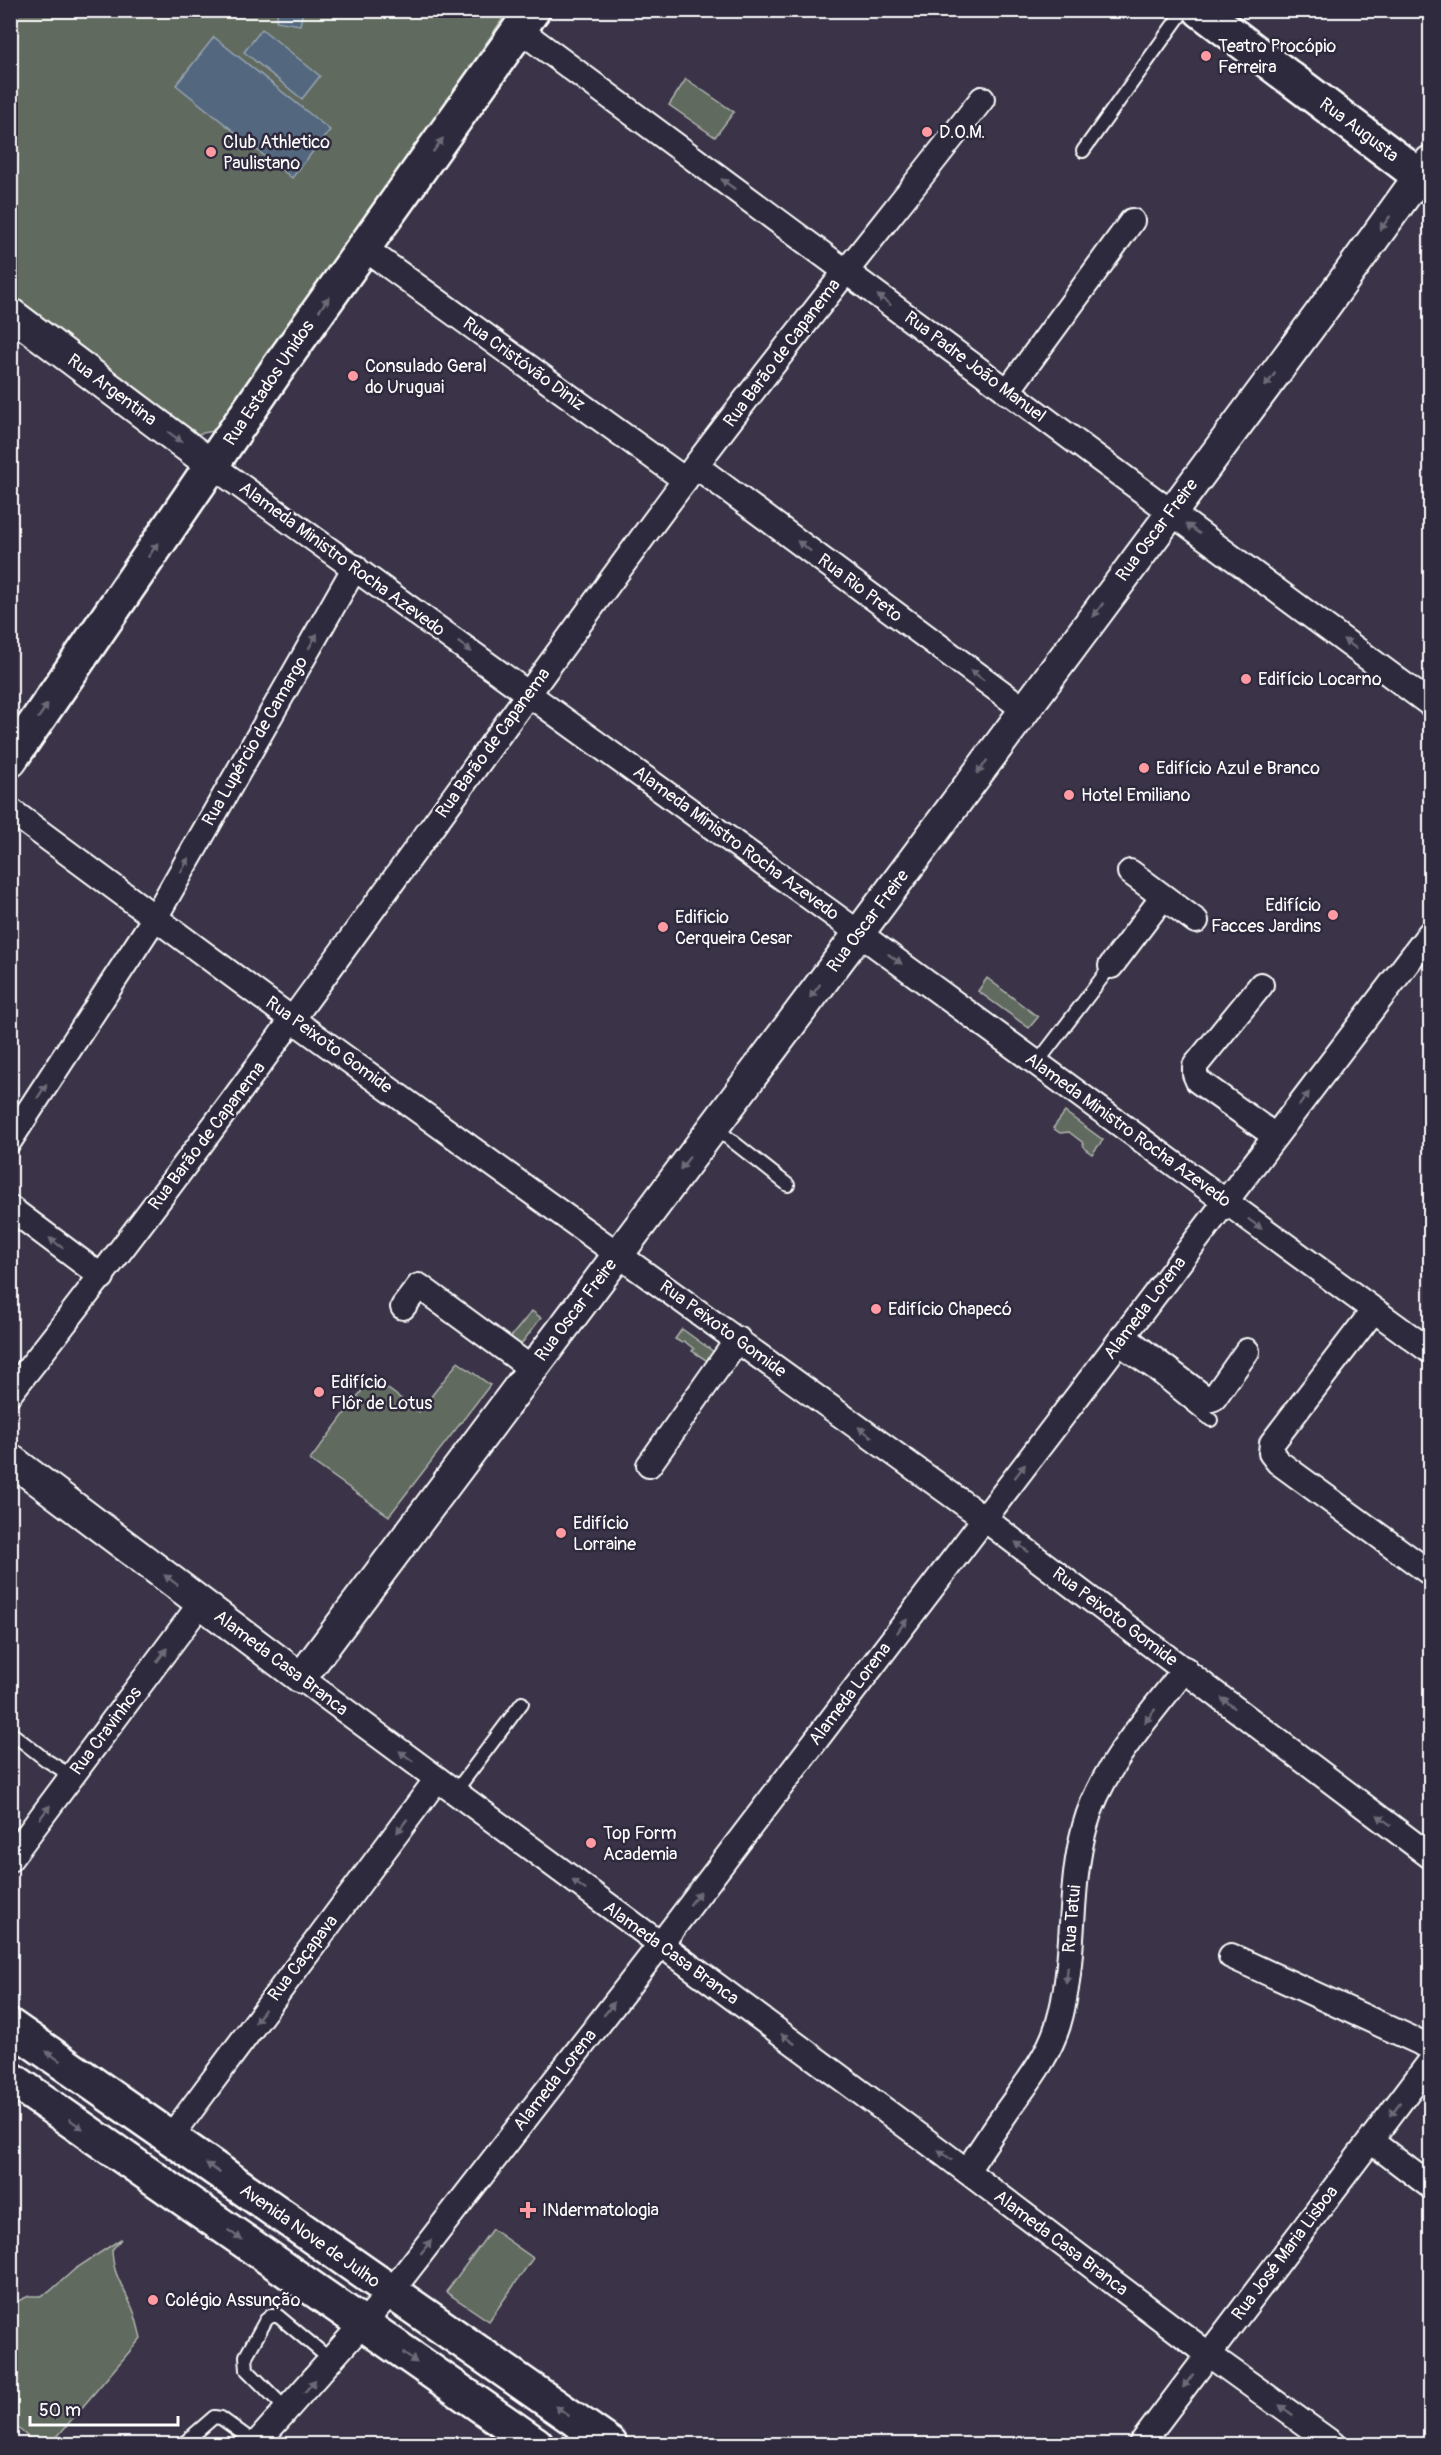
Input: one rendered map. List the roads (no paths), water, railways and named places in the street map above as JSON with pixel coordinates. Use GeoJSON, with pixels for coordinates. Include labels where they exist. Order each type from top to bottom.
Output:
{"type":"FeatureCollection","features":[{"type":"Feature","properties":{"kind":"main road","name":"Rua Augusta"},"geometry":{"type":"LineString","coordinates":[[1200,10],[1427,174]]}},
{"type":"Feature","properties":{"kind":"main road","name":"Rua Estados Unidos"},"geometry":{"type":"LineString","coordinates":[[10,760],[276,371],[526,20]]}},
{"type":"Feature","properties":{"kind":"main road","name":"Avenida Nove de Julho"},"geometry":{"type":"LineString","coordinates":[[10,2026],[610,2445]]}},
{"type":"Feature","properties":{"kind":"main road"},"geometry":{"type":"LineString","coordinates":[[10,2078],[536,2445]]}},
{"type":"Feature","properties":{"kind":"street","name":"Rua Padre João Manuel"},"geometry":{"type":"LineString","coordinates":[[526,20],[845,271],[1431,704]]}},
{"type":"Feature","properties":{"kind":"street","name":"Rua Barão de Capanema"},"geometry":{"type":"LineString","coordinates":[[10,1393],[102,1277],[293,1020],[690,473],[845,271],[982,99]]}},
{"type":"Feature","properties":{"kind":"street","name":"Rua Oscar Freire"},"geometry":{"type":"LineString","coordinates":[[301,1678],[859,933],[1170,512],[1427,174]]}},
{"type":"Feature","properties":{"kind":"street"},"geometry":{"type":"LineString","coordinates":[[1007,392],[1132,221]]}},
{"type":"Feature","properties":{"kind":"street","name":"Rua Cristóvão Diniz"},"geometry":{"type":"LineString","coordinates":[[364,248],[690,473]]}},
{"type":"Feature","properties":{"kind":"street","name":"Rua Argentina"},"geometry":{"type":"LineString","coordinates":[[12,317],[213,466]]}},
{"type":"Feature","properties":{"kind":"street","name":"Alameda Ministro Rocha Azevedo"},"geometry":{"type":"LineString","coordinates":[[213,466],[529,693],[1431,1351]]}},
{"type":"Feature","properties":{"kind":"street","name":"Rua Rio Preto"},"geometry":{"type":"LineString","coordinates":[[690,473],[1025,710]]}},
{"type":"Feature","properties":{"kind":"street","name":"Rua Lupércio de Camargo"},"geometry":{"type":"LineString","coordinates":[[10,1140],[156,916],[355,567]]}},
{"type":"Feature","properties":{"kind":"street","name":"Rua Peixoto Gomide"},"geometry":{"type":"LineString","coordinates":[[10,810],[156,916],[293,1020],[738,1339],[984,1519],[1431,1856]]}},
{"type":"Feature","properties":{"kind":"street"},"geometry":{"type":"LineString","coordinates":[[1130,872],[1196,921]]}},
{"type":"Feature","properties":{"kind":"street"},"geometry":{"type":"LineString","coordinates":[[1111,966],[1163,897]]}},
{"type":"Feature","properties":{"kind":"street","name":"Alameda Lorena"},"geometry":{"type":"LineString","coordinates":[[257,2444],[390,2293],[660,1945],[1431,933]]}},
{"type":"Feature","properties":{"kind":"street"},"geometry":{"type":"LineString","coordinates":[[1261,985],[1195,1066],[1195,1074],[1198,1081],[1275,1136]]}},
{"type":"Feature","properties":{"kind":"street"},"geometry":{"type":"LineString","coordinates":[[10,1208],[102,1277]]}},
{"type":"Feature","properties":{"kind":"street"},"geometry":{"type":"LineString","coordinates":[[403,1307],[419,1286],[532,1369]]}},
{"type":"Feature","properties":{"kind":"street"},"geometry":{"type":"LineString","coordinates":[[1374,1310],[1272,1443],[1271,1453],[1278,1462],[1431,1573]]}},
{"type":"Feature","properties":{"kind":"street"},"geometry":{"type":"LineString","coordinates":[[649,1466],[738,1339]]}},
{"type":"Feature","properties":{"kind":"street"},"geometry":{"type":"LineString","coordinates":[[1119,1342],[1208,1400],[1214,1398],[1247,1351]]}},
{"type":"Feature","properties":{"kind":"street","name":"Alameda Casa Branca"},"geometry":{"type":"LineString","coordinates":[[10,1459],[1333,2445]]}},
{"type":"Feature","properties":{"kind":"street","name":"Rua Cravinhos"},"geometry":{"type":"LineString","coordinates":[[10,1859],[201,1603]]}},
{"type":"Feature","properties":{"kind":"street","name":"Rua Tatui"},"geometry":{"type":"LineString","coordinates":[[966,2171],[1037,2072],[1058,2025],[1065,1996],[1079,1854],[1085,1825],[1094,1800],[1104,1779],[1123,1751],[1185,1669]]}},
{"type":"Feature","properties":{"kind":"street","name":"Rua Caçapava"},"geometry":{"type":"LineString","coordinates":[[170,2138],[446,1786]]}},
{"type":"Feature","properties":{"kind":"street"},"geometry":{"type":"LineString","coordinates":[[1232,1956],[1431,2047]]}},
{"type":"Feature","properties":{"kind":"street","name":"Rua José Maria Lisboa"},"geometry":{"type":"LineString","coordinates":[[1141,2445],[1431,2062]]}},
{"type":"Feature","properties":{"kind":"street"},"geometry":{"type":"LineString","coordinates":[[1371,2141],[1431,2186]]}},
{"type":"Feature","properties":{"kind":"lane"},"geometry":{"type":"LineString","coordinates":[[1083,151],[1184,10]]}},
{"type":"Feature","properties":{"kind":"lane"},"geometry":{"type":"LineString","coordinates":[[1037,1063],[1111,966]]}},
{"type":"Feature","properties":{"kind":"lane"},"geometry":{"type":"LineString","coordinates":[[713,1126],[788,1185]]}},
{"type":"Feature","properties":{"kind":"lane"},"geometry":{"type":"LineString","coordinates":[[1119,1342],[1211,1420]]}},
{"type":"Feature","properties":{"kind":"lane"},"geometry":{"type":"LineString","coordinates":[[446,1786],[522,1703]]}},
{"type":"Feature","properties":{"kind":"lane"},"geometry":{"type":"LineString","coordinates":[[10,1732],[46,1760],[72,1776]]}},
{"type":"Feature","properties":{"kind":"lane"},"geometry":{"type":"LineString","coordinates":[[288,2411],[247,2370],[245,2363],[246,2356],[266,2320],[271,2316],[278,2316],[332,2361]]}},
{"type":"Feature","properties":{"kind":"lane"},"geometry":{"type":"LineString","coordinates":[[183,2445],[214,2417],[221,2418],[257,2444]]}},
{"type":"Feature","properties":{"kind":"water"},"geometry":{"type":"Polygon","coordinates":[[[278,11],[303,11],[300,25],[276,21],[278,11]]]}},
{"type":"Feature","properties":{"kind":"water"},"geometry":{"type":"Polygon","coordinates":[[[262,29],[320,76],[302,99],[244,52],[262,29]]]}},
{"type":"Feature","properties":{"kind":"water"},"geometry":{"type":"Polygon","coordinates":[[[214,37],[330,130],[292,178],[176,85],[214,37]]]}},
{"type":"Feature","properties":{"kind":"place","name":"Teatro Procópio Ferreira"},"geometry":{"type":"Point","coordinates":[1206,56]}},
{"type":"Feature","properties":{"kind":"place","name":"D.O.M."},"geometry":{"type":"Point","coordinates":[927,132]}},
{"type":"Feature","properties":{"kind":"place","name":"Club Athletico Paulistano"},"geometry":{"type":"Point","coordinates":[211,152]}},
{"type":"Feature","properties":{"kind":"place","name":"Consulado Geral do Uruguai"},"geometry":{"type":"Point","coordinates":[353,376]}},
{"type":"Feature","properties":{"kind":"place","name":"Edifício Locarno"},"geometry":{"type":"Point","coordinates":[1246,679]}},
{"type":"Feature","properties":{"kind":"place","name":"Edifício Azul e Branco"},"geometry":{"type":"Point","coordinates":[1144,768]}},
{"type":"Feature","properties":{"kind":"place","name":"Hotel Emiliano"},"geometry":{"type":"Point","coordinates":[1069,795]}},
{"type":"Feature","properties":{"kind":"place","name":"Edifício Facces Jardins"},"geometry":{"type":"Point","coordinates":[1333,915]}},
{"type":"Feature","properties":{"kind":"place","name":"Edificio Cerqueira Cesar"},"geometry":{"type":"Point","coordinates":[663,927]}},
{"type":"Feature","properties":{"kind":"place","name":"Edifício Chapecó"},"geometry":{"type":"Point","coordinates":[876,1309]}},
{"type":"Feature","properties":{"kind":"place","name":"Edifício Flôr de Lotus"},"geometry":{"type":"Point","coordinates":[319,1392]}},
{"type":"Feature","properties":{"kind":"place","name":"Edifício Lorraine"},"geometry":{"type":"Point","coordinates":[561,1533]}},
{"type":"Feature","properties":{"kind":"place","name":"Top Form Academia"},"geometry":{"type":"Point","coordinates":[591,1843]}},
{"type":"Feature","properties":{"kind":"place","name":"INdermatologia"},"geometry":{"type":"Point","coordinates":[528,2210]}},
{"type":"Feature","properties":{"kind":"place","name":"Colégio Assunção"},"geometry":{"type":"Point","coordinates":[153,2300]}}]}
